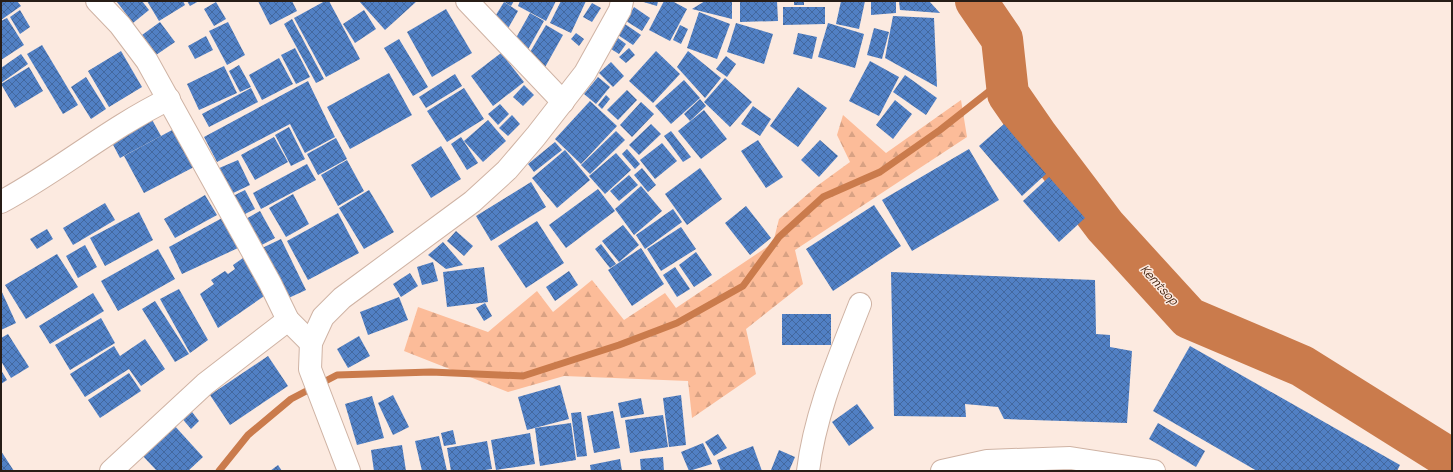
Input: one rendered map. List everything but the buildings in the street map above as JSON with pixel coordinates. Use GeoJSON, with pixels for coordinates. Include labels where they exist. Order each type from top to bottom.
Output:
{"type":"FeatureCollection","features":[{"type":"Feature","properties":{"kind":"street"},"geometry":{"type":"LineString","coordinates":[[97,1],[120,25],[147,61],[270,283],[288,320],[310,343]]}},
{"type":"Feature","properties":{"kind":"street"},"geometry":{"type":"LineString","coordinates":[[467,1],[563,102]]}},
{"type":"Feature","properties":{"kind":"street"},"geometry":{"type":"LineString","coordinates":[[349,471],[310,369],[310,343],[323,317],[342,298],[472,202],[507,170],[585,73],[620,10],[622,1]]}},
{"type":"Feature","properties":{"kind":"street"},"geometry":{"type":"LineString","coordinates":[[1,202],[32,185],[139,114],[168,100]]}},
{"type":"Feature","properties":{"kind":"street"},"geometry":{"type":"LineString","coordinates":[[808,471],[809,457],[827,392],[860,304]]}},
{"type":"Feature","properties":{"kind":"street"},"geometry":{"type":"LineString","coordinates":[[111,471],[206,384],[288,320]]}},
{"type":"Feature","properties":{"kind":"street"},"geometry":{"type":"LineString","coordinates":[[942,471],[987,461],[1070,458],[1154,471]]}},
{"type":"Feature","properties":{"kind":"green space"},"geometry":{"type":"Polygon","coordinates":[[[961,100],[967,137],[795,250],[803,284],[746,329],[756,374],[692,418],[688,381],[564,376],[508,392],[404,351],[418,307],[488,332],[537,291],[553,312],[592,280],[624,320],[665,293],[676,308],[773,243],[779,219],[817,186],[850,162],[837,135],[843,115],[886,153],[961,100]]]}},
{"type":"Feature","properties":{"kind":"waterway","name":"Kemtsop"},"geometry":{"type":"LineString","coordinates":[[976,1],[1002,39],[1008,94],[1037,136],[1105,226],[1189,318],[1302,366],[1452,460]]}},
{"type":"Feature","properties":{"kind":"waterway"},"geometry":{"type":"LineString","coordinates":[[219,471],[248,435],[291,399],[337,375],[431,372],[523,376],[619,345],[677,323],[743,286],[779,237],[823,197],[880,172],[940,130],[1006,78]]}}]}
